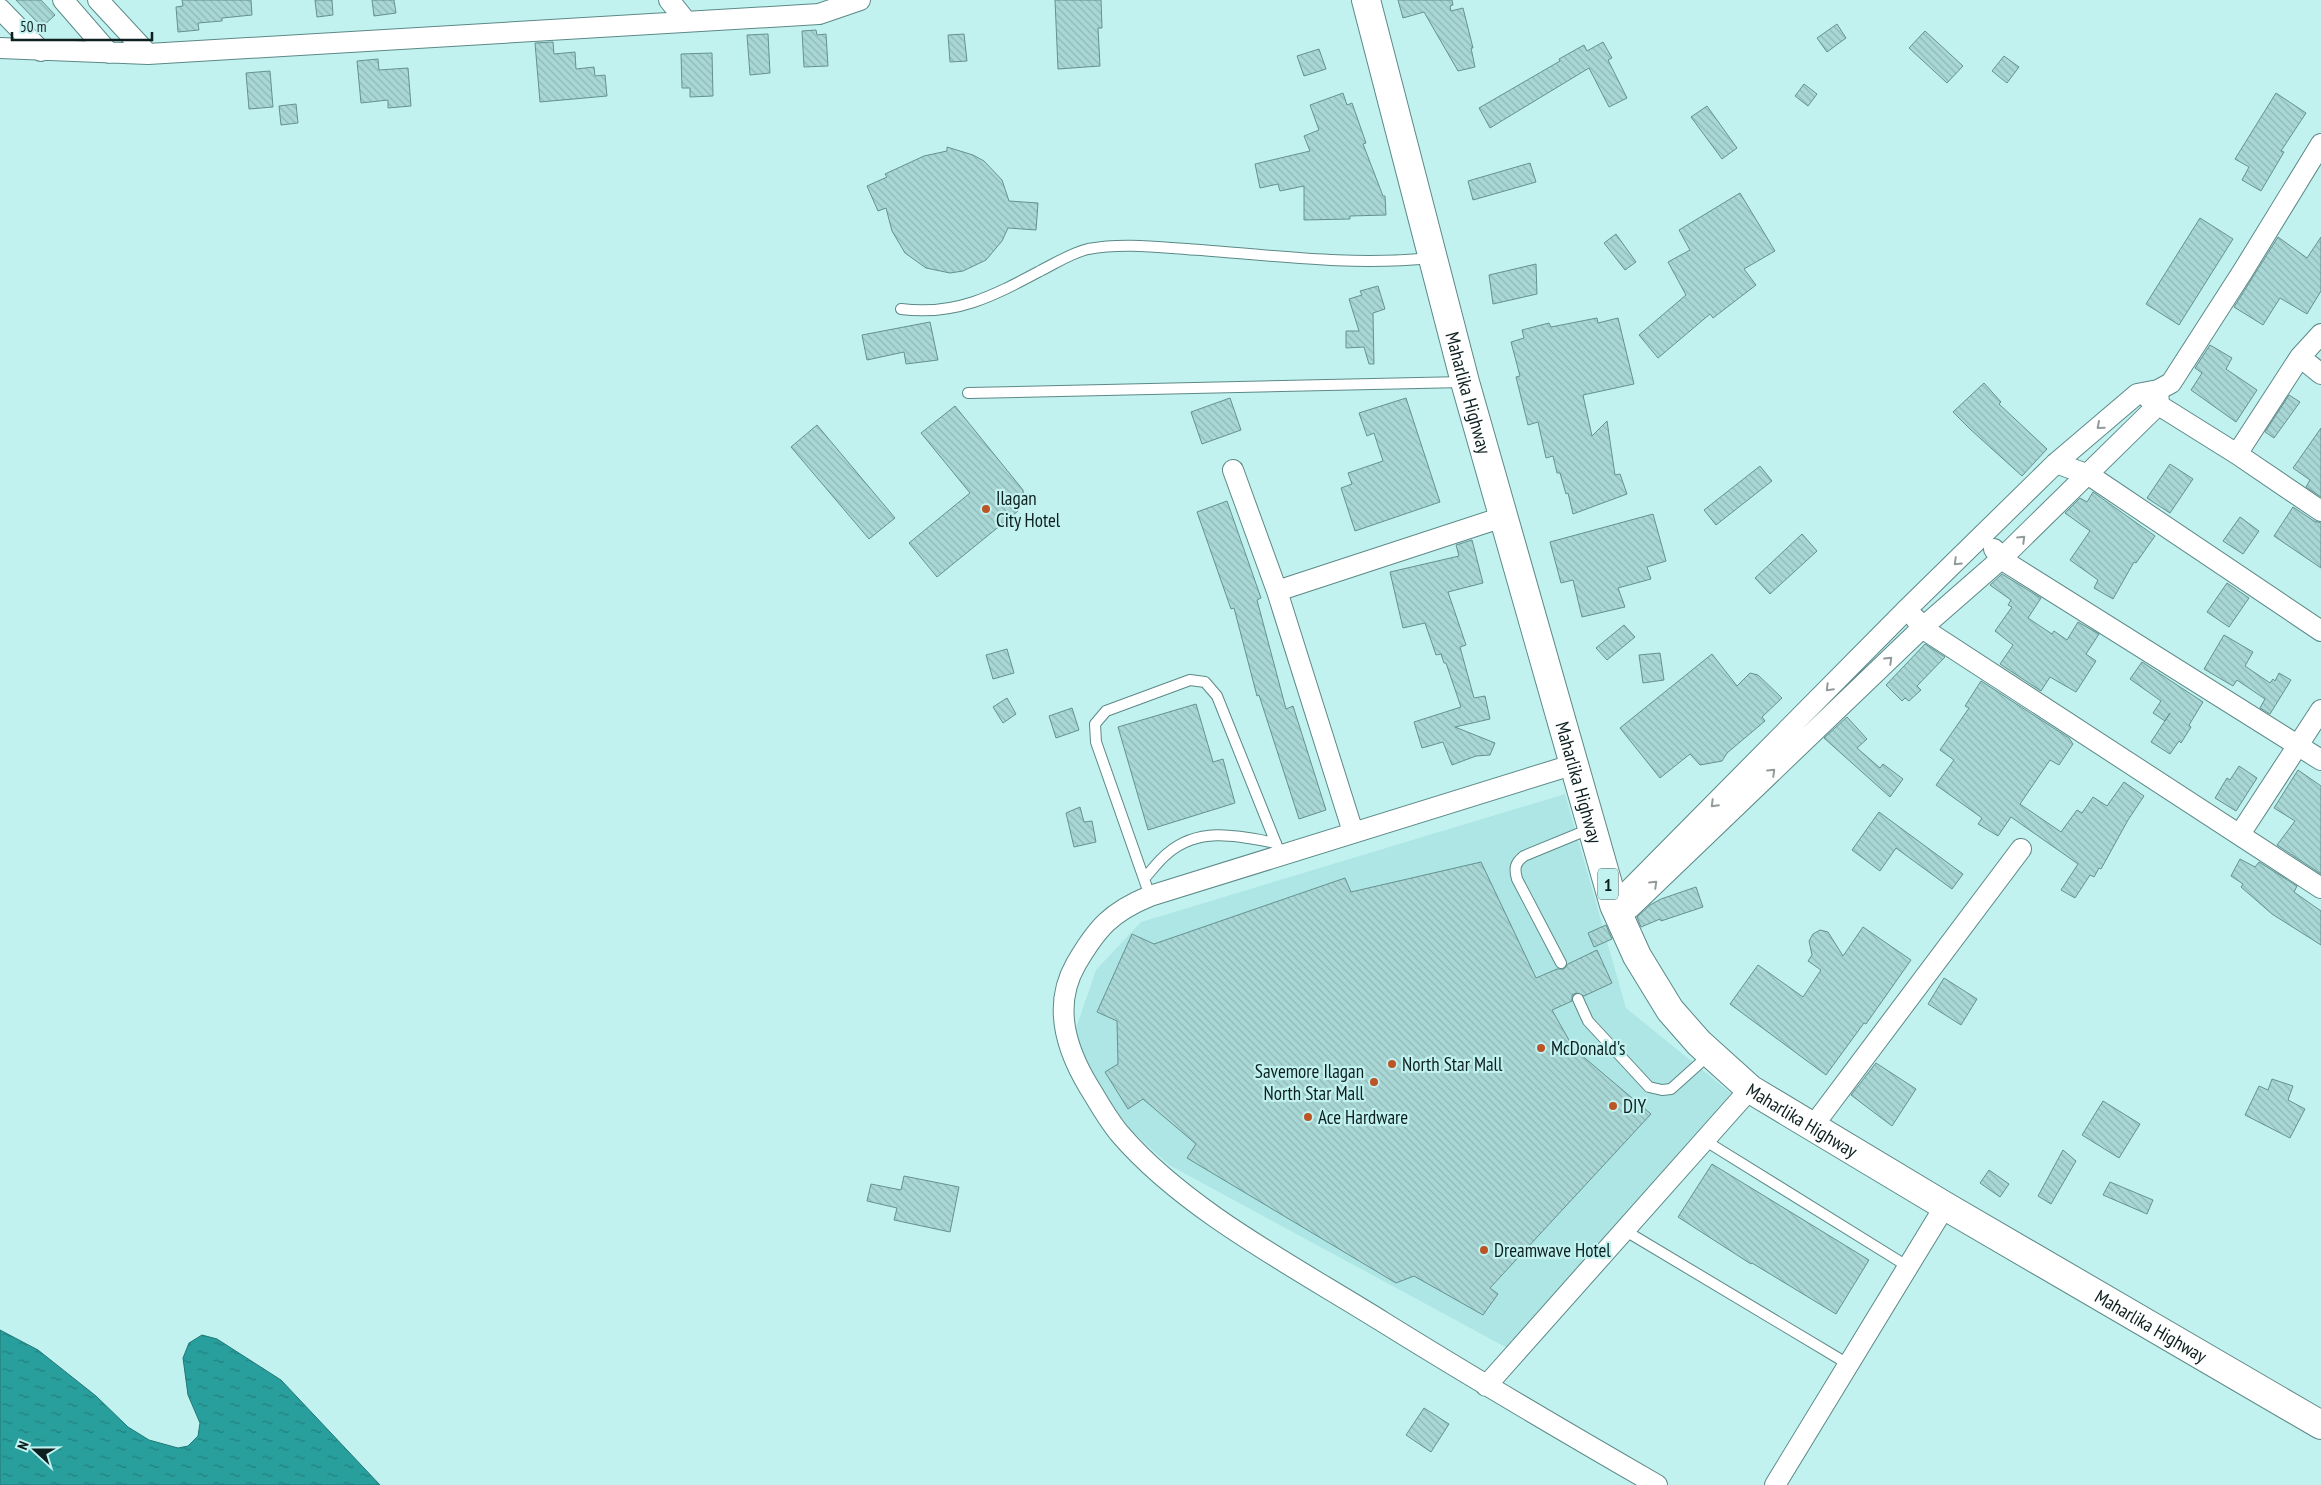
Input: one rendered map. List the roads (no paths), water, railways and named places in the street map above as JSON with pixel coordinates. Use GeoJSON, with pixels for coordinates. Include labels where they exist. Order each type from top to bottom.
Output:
{"type":"FeatureCollection","features":[{"type":"Feature","properties":{"kind":"highway","name":"Maharlika Highway"},"geometry":{"type":"LineString","coordinates":[[1366,0],[1465,382],[1617,911],[1637,956],[1670,1010],[1710,1054],[1750,1089],[1944,1206],[2321,1425]]}},
{"type":"Feature","properties":{"kind":"street"},"geometry":{"type":"LineString","coordinates":[[63,0],[109,53]]}},
{"type":"Feature","properties":{"kind":"street"},"geometry":{"type":"LineString","coordinates":[[98,0],[148,54]]}},
{"type":"Feature","properties":{"kind":"street"},"geometry":{"type":"LineString","coordinates":[[669,0],[685,20]]}},
{"type":"Feature","properties":{"kind":"street"},"geometry":{"type":"LineString","coordinates":[[0,48],[148,54],[685,20],[814,7],[860,0]]}},
{"type":"Feature","properties":{"kind":"street"},"geometry":{"type":"LineString","coordinates":[[0,9],[40,51]]}},
{"type":"Feature","properties":{"kind":"street"},"geometry":{"type":"LineString","coordinates":[[1617,911],[2089,476],[2171,383],[2188,360],[2321,144]]}},
{"type":"Feature","properties":{"kind":"street"},"geometry":{"type":"LineString","coordinates":[[2237,454],[2300,357],[2321,334]]}},
{"type":"Feature","properties":{"kind":"street"},"geometry":{"type":"LineString","coordinates":[[2300,357],[2321,374]]}},
{"type":"Feature","properties":{"kind":"street"},"geometry":{"type":"LineString","coordinates":[[1617,911],[1908,609],[2056,463],[2137,394],[2159,397],[2237,454],[2321,511]]}},
{"type":"Feature","properties":{"kind":"street"},"geometry":{"type":"LineString","coordinates":[[2056,463],[2089,476],[2321,631]]}},
{"type":"Feature","properties":{"kind":"street"},"geometry":{"type":"LineString","coordinates":[[1233,470],[1277,591],[1353,832]]}},
{"type":"Feature","properties":{"kind":"street"},"geometry":{"type":"LineString","coordinates":[[1277,591],[1503,517]]}},
{"type":"Feature","properties":{"kind":"street"},"geometry":{"type":"LineString","coordinates":[[1984,536],[2001,559],[2321,760]]}},
{"type":"Feature","properties":{"kind":"street"},"geometry":{"type":"LineString","coordinates":[[1908,609],[1922,628],[2321,888]]}},
{"type":"Feature","properties":{"kind":"street"},"geometry":{"type":"LineString","coordinates":[[2240,834],[2321,710]]}},
{"type":"Feature","properties":{"kind":"street"},"geometry":{"type":"LineString","coordinates":[[1575,764],[1353,832],[1279,850],[1147,887],[1101,926],[1071,973],[1065,996],[1062,1021],[1067,1044],[1077,1068],[1108,1118],[1121,1135],[1173,1186],[1228,1226],[1486,1386],[1657,1485]]}},
{"type":"Feature","properties":{"kind":"street"},"geometry":{"type":"LineString","coordinates":[[1813,1126],[2021,849]]}},
{"type":"Feature","properties":{"kind":"street"},"geometry":{"type":"LineString","coordinates":[[1486,1386],[1750,1089]]}},
{"type":"Feature","properties":{"kind":"street"},"geometry":{"type":"LineString","coordinates":[[1775,1485],[1944,1206]]}},
{"type":"Feature","properties":{"kind":"lane"},"geometry":{"type":"LineString","coordinates":[[901,309],[934,312],[956,308],[994,296],[1069,255],[1088,249],[1136,246],[1338,261],[1392,262],[1432,258]]}},
{"type":"Feature","properties":{"kind":"lane"},"geometry":{"type":"LineString","coordinates":[[968,393],[1465,382]]}},
{"type":"Feature","properties":{"kind":"lane"},"geometry":{"type":"LineString","coordinates":[[1147,887],[1096,742],[1095,724],[1106,711],[1190,680],[1205,682],[1217,696],[1279,850]]}},
{"type":"Feature","properties":{"kind":"lane"},"geometry":{"type":"LineString","coordinates":[[1561,963],[1517,878],[1515,868],[1517,861],[1524,856],[1593,828]]}},
{"type":"Feature","properties":{"kind":"lane"},"geometry":{"type":"LineString","coordinates":[[1147,887],[1168,853],[1187,840],[1216,834],[1244,836],[1279,850]]}},
{"type":"Feature","properties":{"kind":"lane"},"geometry":{"type":"LineString","coordinates":[[1578,999],[1588,1021],[1649,1087],[1662,1090],[1671,1089],[1710,1054]]}},
{"type":"Feature","properties":{"kind":"lane"},"geometry":{"type":"LineString","coordinates":[[1704,1140],[1907,1266]]}},
{"type":"Feature","properties":{"kind":"lane"},"geometry":{"type":"LineString","coordinates":[[1624,1230],[1848,1364]]}},
{"type":"Feature","properties":{"kind":"water"},"geometry":{"type":"Polygon","coordinates":[[[0,1330],[38,1350],[96,1396],[128,1427],[149,1440],[178,1448],[188,1446],[198,1436],[200,1423],[188,1395],[183,1358],[189,1343],[202,1335],[217,1339],[281,1380],[380,1485],[0,1485],[0,1330]]]}},
{"type":"Feature","properties":{"kind":"place","name":"Ilagan City Hotel"},"geometry":{"type":"Point","coordinates":[986,509]}},
{"type":"Feature","properties":{"kind":"place","name":"McDonald's"},"geometry":{"type":"Point","coordinates":[1541,1048]}},
{"type":"Feature","properties":{"kind":"place","name":"North Star Mall"},"geometry":{"type":"Point","coordinates":[1392,1064]}},
{"type":"Feature","properties":{"kind":"place","name":"Savemore Ilagan North Star Mall"},"geometry":{"type":"Point","coordinates":[1374,1082]}},
{"type":"Feature","properties":{"kind":"place","name":"DIY"},"geometry":{"type":"Point","coordinates":[1613,1106]}},
{"type":"Feature","properties":{"kind":"place","name":"Ace Hardware"},"geometry":{"type":"Point","coordinates":[1308,1117]}},
{"type":"Feature","properties":{"kind":"place","name":"Dreamwave Hotel"},"geometry":{"type":"Point","coordinates":[1484,1250]}}]}
